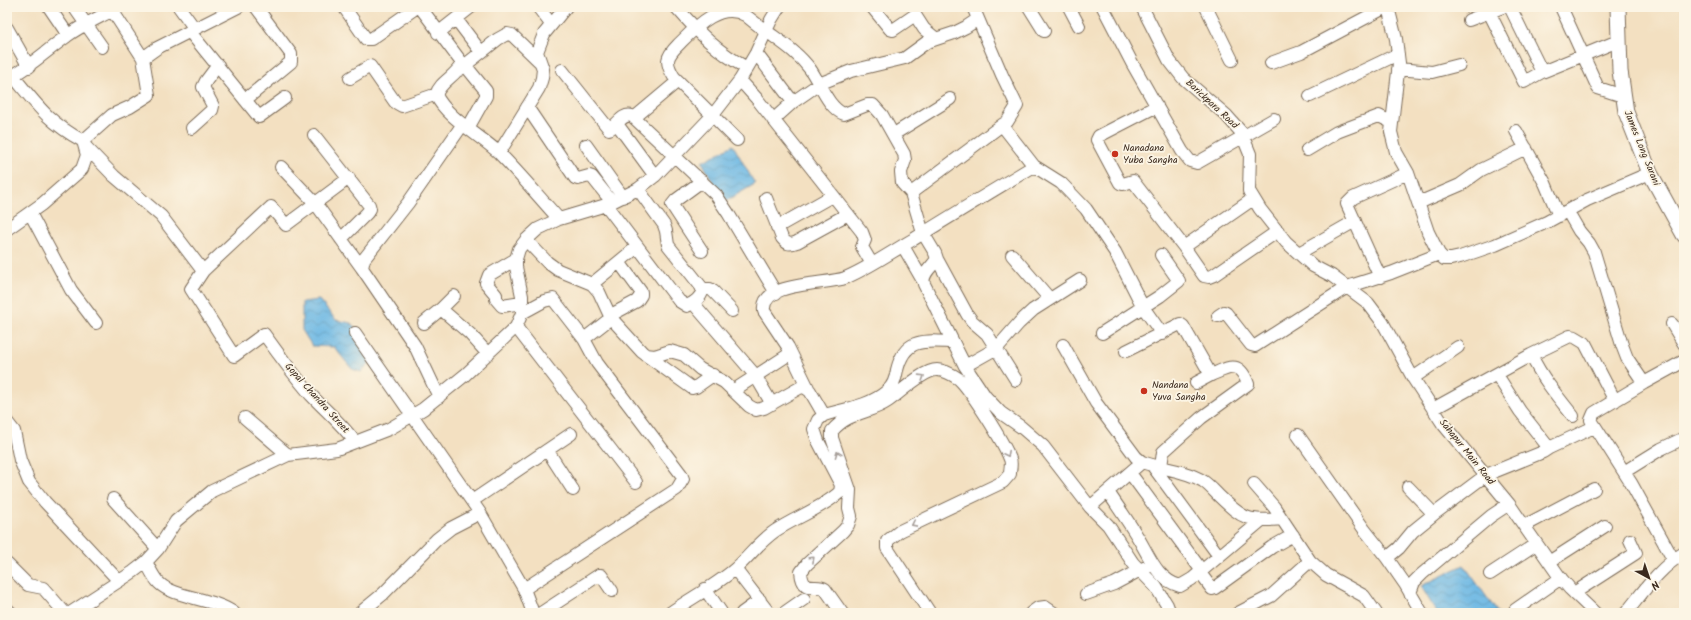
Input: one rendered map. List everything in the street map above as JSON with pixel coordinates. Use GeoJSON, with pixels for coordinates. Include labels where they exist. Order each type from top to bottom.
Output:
{"type":"FeatureCollection","features":[{"type":"Feature","properties":{"kind":"main road","name":"James Long Sarani"},"geometry":{"type":"LineString","coordinates":[[1618,7],[1620,72],[1626,112],[1650,173],[1684,235]]}},
{"type":"Feature","properties":{"kind":"street"},"geometry":{"type":"LineString","coordinates":[[49,7],[68,36]]}},
{"type":"Feature","properties":{"kind":"street"},"geometry":{"type":"LineString","coordinates":[[74,7],[102,47]]}},
{"type":"Feature","properties":{"kind":"street"},"geometry":{"type":"LineString","coordinates":[[179,7],[192,30],[259,117],[285,98]]}},
{"type":"Feature","properties":{"kind":"street"},"geometry":{"type":"LineString","coordinates":[[143,58],[157,48],[238,7]]}},
{"type":"Feature","properties":{"kind":"street"},"geometry":{"type":"LineString","coordinates":[[245,100],[291,62],[291,54],[256,7]]}},
{"type":"Feature","properties":{"kind":"street"},"geometry":{"type":"LineString","coordinates":[[344,7],[366,39],[371,39],[417,7]]}},
{"type":"Feature","properties":{"kind":"street"},"geometry":{"type":"LineString","coordinates":[[362,268],[364,258],[466,126],[486,96],[486,91],[462,68],[462,63],[420,7]]}},
{"type":"Feature","properties":{"kind":"street"},"geometry":{"type":"LineString","coordinates":[[438,33],[471,7]]}},
{"type":"Feature","properties":{"kind":"street"},"geometry":{"type":"LineString","coordinates":[[538,7],[551,24]]}},
{"type":"Feature","properties":{"kind":"street"},"geometry":{"type":"LineString","coordinates":[[499,153],[539,88],[543,69],[538,52],[544,34],[566,7]]}},
{"type":"Feature","properties":{"kind":"street"},"geometry":{"type":"LineString","coordinates":[[676,7],[695,29],[718,51],[747,68]]}},
{"type":"Feature","properties":{"kind":"street"},"geometry":{"type":"LineString","coordinates":[[70,613],[146,562],[158,549],[176,521],[212,491],[288,455],[337,449],[389,428],[413,415],[439,396],[488,354],[516,327],[522,308],[516,259],[519,249],[526,240],[538,229],[559,219],[614,201],[638,189],[655,176],[676,156],[713,115],[740,80],[756,53],[771,20],[780,7]]}},
{"type":"Feature","properties":{"kind":"street"},"geometry":{"type":"LineString","coordinates":[[872,7],[890,29],[893,30],[915,15],[924,29],[936,38]]}},
{"type":"Feature","properties":{"kind":"street"},"geometry":{"type":"LineString","coordinates":[[910,193],[1007,122],[1016,106],[973,7]]}},
{"type":"Feature","properties":{"kind":"street"},"geometry":{"type":"LineString","coordinates":[[1029,7],[1044,31]]}},
{"type":"Feature","properties":{"kind":"street"},"geometry":{"type":"LineString","coordinates":[[1069,7],[1079,26]]}},
{"type":"Feature","properties":{"kind":"street"},"geometry":{"type":"LineString","coordinates":[[1103,7],[1182,150],[1193,163],[1196,163],[1274,119]]}},
{"type":"Feature","properties":{"kind":"street","name":"Barickpara Road"},"geometry":{"type":"LineString","coordinates":[[1142,7],[1166,54],[1183,78],[1235,124],[1243,136],[1250,154],[1249,191],[1253,199],[1278,231],[1299,253],[1313,266],[1332,276],[1347,287]]}},
{"type":"Feature","properties":{"kind":"street"},"geometry":{"type":"LineString","coordinates":[[1206,7],[1232,60]]}},
{"type":"Feature","properties":{"kind":"street"},"geometry":{"type":"LineString","coordinates":[[1270,63],[1301,52],[1387,7],[1396,39],[1398,54],[1398,69],[1391,132],[1396,152],[1408,173],[1428,232],[1439,254],[1444,259],[1460,257],[1495,245],[1564,214],[1587,200],[1650,173]]}},
{"type":"Feature","properties":{"kind":"street"},"geometry":{"type":"LineString","coordinates":[[1468,20],[1503,7]]}},
{"type":"Feature","properties":{"kind":"street"},"geometry":{"type":"LineString","coordinates":[[1510,7],[1542,72]]}},
{"type":"Feature","properties":{"kind":"street"},"geometry":{"type":"LineString","coordinates":[[1561,7],[1598,88],[1623,96]]}},
{"type":"Feature","properties":{"kind":"street"},"geometry":{"type":"LineString","coordinates":[[84,143],[112,115],[130,107],[149,95],[143,58],[114,8],[68,36],[29,67],[10,77],[45,115],[84,143],[114,176],[161,216],[203,271],[271,207],[286,225],[349,178]]}},
{"type":"Feature","properties":{"kind":"street"},"geometry":{"type":"LineString","coordinates":[[737,140],[678,81],[670,69],[668,59],[670,53],[695,29],[716,14],[723,11],[733,11],[744,15],[795,52],[810,69],[838,112],[844,114],[867,105],[873,106],[882,115],[904,154],[905,160],[900,172],[902,182],[910,193],[923,233],[967,314],[972,321],[987,334],[1016,380]]}},
{"type":"Feature","properties":{"kind":"street"},"geometry":{"type":"LineString","coordinates":[[1489,12],[1524,82],[1582,54],[1618,40]]}},
{"type":"Feature","properties":{"kind":"street"},"geometry":{"type":"LineString","coordinates":[[456,19],[481,52]]}},
{"type":"Feature","properties":{"kind":"street"},"geometry":{"type":"LineString","coordinates":[[773,120],[793,102],[819,84],[851,71],[905,58],[936,38],[966,28],[978,19]]}},
{"type":"Feature","properties":{"kind":"street"},"geometry":{"type":"LineString","coordinates":[[7,28],[29,67]]}},
{"type":"Feature","properties":{"kind":"street"},"geometry":{"type":"LineString","coordinates":[[541,62],[512,35],[507,34],[481,52],[438,88],[436,94],[439,102],[499,153],[559,219]]}},
{"type":"Feature","properties":{"kind":"street"},"geometry":{"type":"LineString","coordinates":[[756,53],[793,102]]}},
{"type":"Feature","properties":{"kind":"street"},"geometry":{"type":"LineString","coordinates":[[1310,96],[1398,54]]}},
{"type":"Feature","properties":{"kind":"street"},"geometry":{"type":"LineString","coordinates":[[192,128],[212,110],[213,106],[203,87],[218,65]]}},
{"type":"Feature","properties":{"kind":"street"},"geometry":{"type":"LineString","coordinates":[[1398,69],[1432,72],[1459,65]]}},
{"type":"Feature","properties":{"kind":"street"},"geometry":{"type":"LineString","coordinates":[[350,78],[370,66],[395,102],[402,106],[436,94]]}},
{"type":"Feature","properties":{"kind":"street"},"geometry":{"type":"LineString","coordinates":[[562,70],[605,125],[609,128],[629,115],[702,181],[723,205],[776,293]]}},
{"type":"Feature","properties":{"kind":"street"},"geometry":{"type":"LineString","coordinates":[[740,80],[757,99],[864,236],[862,247],[872,264]]}},
{"type":"Feature","properties":{"kind":"street"},"geometry":{"type":"LineString","coordinates":[[634,118],[678,81]]}},
{"type":"Feature","properties":{"kind":"street"},"geometry":{"type":"LineString","coordinates":[[894,134],[950,99]]}},
{"type":"Feature","properties":{"kind":"street"},"geometry":{"type":"LineString","coordinates":[[1157,106],[1102,134],[1097,140],[1120,183],[1123,184],[1133,181],[1184,247],[1204,276],[1209,277],[1278,231]]}},
{"type":"Feature","properties":{"kind":"street"},"geometry":{"type":"LineString","coordinates":[[527,107],[575,178],[592,177],[614,201]]}},
{"type":"Feature","properties":{"kind":"street"},"geometry":{"type":"LineString","coordinates":[[1307,150],[1337,132],[1379,116],[1391,122]]}},
{"type":"Feature","properties":{"kind":"street"},"geometry":{"type":"LineString","coordinates":[[617,124],[655,176]]}},
{"type":"Feature","properties":{"kind":"street"},"geometry":{"type":"LineString","coordinates":[[1002,125],[1034,166],[1061,183],[1086,209],[1115,252],[1143,307],[1162,334]]}},
{"type":"Feature","properties":{"kind":"street"},"geometry":{"type":"LineString","coordinates":[[1516,131],[1544,183],[1564,214],[1589,243],[1594,252],[1622,345],[1627,358],[1644,382]]}},
{"type":"Feature","properties":{"kind":"street"},"geometry":{"type":"LineString","coordinates":[[314,135],[366,200],[370,209],[341,239]]}},
{"type":"Feature","properties":{"kind":"street"},"geometry":{"type":"LineString","coordinates":[[7,229],[30,213],[82,169],[87,155],[84,143]]}},
{"type":"Feature","properties":{"kind":"street"},"geometry":{"type":"LineString","coordinates":[[586,145],[637,247],[679,301],[687,306],[702,295],[703,289],[668,245],[664,225],[638,189]]}},
{"type":"Feature","properties":{"kind":"street"},"geometry":{"type":"LineString","coordinates":[[1417,198],[1423,201],[1460,185],[1481,170],[1526,148]]}},
{"type":"Feature","properties":{"kind":"street"},"geometry":{"type":"LineString","coordinates":[[824,415],[808,388],[791,353],[764,311],[763,306],[767,301],[776,293],[797,285],[834,281],[872,264],[1034,166]]}},
{"type":"Feature","properties":{"kind":"street"},"geometry":{"type":"LineString","coordinates":[[281,167],[316,204],[362,268],[415,346],[439,396]]}},
{"type":"Feature","properties":{"kind":"street"},"geometry":{"type":"LineString","coordinates":[[1380,277],[1347,204],[1350,200],[1408,173]]}},
{"type":"Feature","properties":{"kind":"street"},"geometry":{"type":"LineString","coordinates":[[702,181],[676,200],[672,205],[702,251]]}},
{"type":"Feature","properties":{"kind":"street"},"geometry":{"type":"LineString","coordinates":[[777,226],[832,196]]}},
{"type":"Feature","properties":{"kind":"street"},"geometry":{"type":"LineString","coordinates":[[766,198],[782,238],[786,244],[791,244],[848,214]]}},
{"type":"Feature","properties":{"kind":"street"},"geometry":{"type":"LineString","coordinates":[[1184,247],[1253,199]]}},
{"type":"Feature","properties":{"kind":"street"},"geometry":{"type":"LineString","coordinates":[[30,213],[71,290],[96,323]]}},
{"type":"Feature","properties":{"kind":"street"},"geometry":{"type":"LineString","coordinates":[[1299,253],[1355,221]]}},
{"type":"Feature","properties":{"kind":"street"},"geometry":{"type":"LineString","coordinates":[[526,240],[547,262],[558,270],[592,284],[600,292],[611,317],[635,346],[646,355],[692,388],[696,388],[713,375]]}},
{"type":"Feature","properties":{"kind":"street"},"geometry":{"type":"LineString","coordinates":[[903,246],[922,279],[965,366],[990,402],[1043,446],[1090,507],[1108,525],[1139,570],[1156,587],[1170,613]]}},
{"type":"Feature","properties":{"kind":"street"},"geometry":{"type":"LineString","coordinates":[[592,284],[637,247]]}},
{"type":"Feature","properties":{"kind":"street"},"geometry":{"type":"LineString","coordinates":[[1218,316],[1224,312],[1226,313],[1251,345],[1255,346],[1347,287],[1380,277],[1439,254]]}},
{"type":"Feature","properties":{"kind":"street"},"geometry":{"type":"LineString","coordinates":[[1012,255],[1049,298]]}},
{"type":"Feature","properties":{"kind":"street"},"geometry":{"type":"LineString","coordinates":[[1102,333],[1180,281],[1161,255]]}},
{"type":"Feature","properties":{"kind":"street"},"geometry":{"type":"LineString","coordinates":[[516,259],[489,274],[486,283],[496,295],[496,299],[502,306],[522,308],[544,300],[552,299],[584,339],[597,363],[682,474],[683,480],[677,489],[524,590]]}},
{"type":"Feature","properties":{"kind":"street"},"geometry":{"type":"LineString","coordinates":[[922,279],[924,274],[937,259]]}},
{"type":"Feature","properties":{"kind":"street"},"geometry":{"type":"LineString","coordinates":[[584,339],[611,317],[637,301],[641,295],[619,262]]}},
{"type":"Feature","properties":{"kind":"street","name":"Gopal Chandra Street"},"geometry":{"type":"LineString","coordinates":[[203,271],[191,289],[234,356],[264,334],[290,371],[344,427],[355,442]]}},
{"type":"Feature","properties":{"kind":"street"},"geometry":{"type":"LineString","coordinates":[[965,366],[997,348],[1018,323],[1049,298],[1080,280]]}},
{"type":"Feature","properties":{"kind":"street","name":"Sahapur Main Road"},"geometry":{"type":"LineString","coordinates":[[1347,287],[1368,303],[1383,323],[1413,378],[1443,424],[1509,504],[1561,578],[1595,613]]}},
{"type":"Feature","properties":{"kind":"street"},"geometry":{"type":"LineString","coordinates":[[703,289],[710,289],[713,291],[732,311]]}},
{"type":"Feature","properties":{"kind":"street"},"geometry":{"type":"LineString","coordinates":[[424,323],[454,296]]}},
{"type":"Feature","properties":{"kind":"street"},"geometry":{"type":"LineString","coordinates":[[693,303],[755,376],[772,404]]}},
{"type":"Feature","properties":{"kind":"street"},"geometry":{"type":"LineString","coordinates":[[441,308],[470,334],[488,354]]}},
{"type":"Feature","properties":{"kind":"street"},"geometry":{"type":"LineString","coordinates":[[1126,352],[1180,324],[1183,326],[1211,375]]}},
{"type":"Feature","properties":{"kind":"street"},"geometry":{"type":"LineString","coordinates":[[1672,324],[1684,344]]}},
{"type":"Feature","properties":{"kind":"street"},"geometry":{"type":"LineString","coordinates":[[516,327],[636,482]]}},
{"type":"Feature","properties":{"kind":"street"},"geometry":{"type":"LineString","coordinates":[[355,333],[480,512],[524,590],[534,613]]}},
{"type":"Feature","properties":{"kind":"street"},"geometry":{"type":"LineString","coordinates":[[1434,409],[1531,355],[1570,336],[1583,340],[1616,401]]}},
{"type":"Feature","properties":{"kind":"street"},"geometry":{"type":"LineString","coordinates":[[670,613],[735,569],[761,541],[789,522],[832,500],[840,492],[841,485],[818,441],[814,429],[818,420],[824,415],[874,400],[888,390],[895,379],[900,359],[905,350],[913,344],[923,340],[952,342]]}},
{"type":"Feature","properties":{"kind":"street"},"geometry":{"type":"LineString","coordinates":[[1062,345],[1100,409],[1129,449],[1152,465],[1219,556]]}},
{"type":"Feature","properties":{"kind":"street"},"geometry":{"type":"LineString","coordinates":[[1413,378],[1458,346]]}},
{"type":"Feature","properties":{"kind":"street"},"geometry":{"type":"LineString","coordinates":[[646,355],[655,356],[670,351],[684,355],[700,369],[724,382],[749,406],[756,410],[772,404],[798,388],[804,386],[808,388]]}},
{"type":"Feature","properties":{"kind":"street"},"geometry":{"type":"LineString","coordinates":[[734,390],[791,353]]}},
{"type":"Feature","properties":{"kind":"street"},"geometry":{"type":"LineString","coordinates":[[1531,355],[1549,386],[1573,416]]}},
{"type":"Feature","properties":{"kind":"street"},"geometry":{"type":"LineString","coordinates":[[1673,559],[1624,472],[1594,427],[1591,420],[1594,413],[1616,401],[1644,382],[1684,362]]}},
{"type":"Feature","properties":{"kind":"street"},"geometry":{"type":"LineString","coordinates":[[1090,507],[1130,473],[1152,465],[1163,452],[1201,418],[1248,384],[1240,369],[1236,367],[1231,367],[1211,375],[1196,383]]}},
{"type":"Feature","properties":{"kind":"street"},"geometry":{"type":"LineString","coordinates":[[842,613],[825,589],[822,587],[810,587],[805,584],[801,572],[848,525],[851,516],[849,508],[850,490],[832,438],[832,431],[839,423],[849,417],[886,403],[926,374],[936,370],[952,375],[960,380],[982,411],[1011,460],[1010,474],[1003,482],[900,531],[887,541],[888,548],[930,613]]}},
{"type":"Feature","properties":{"kind":"street"},"geometry":{"type":"LineString","coordinates":[[1497,374],[1520,411],[1549,448]]}},
{"type":"Feature","properties":{"kind":"street"},"geometry":{"type":"LineString","coordinates":[[245,418],[288,455]]}},
{"type":"Feature","properties":{"kind":"street"},"geometry":{"type":"LineString","coordinates":[[7,422],[11,438],[29,482],[45,502],[119,581]]}},
{"type":"Feature","properties":{"kind":"street"},"geometry":{"type":"LineString","coordinates":[[1387,558],[1399,548],[1413,532],[1434,514],[1486,475],[1543,452],[1594,427]]}},
{"type":"Feature","properties":{"kind":"street"},"geometry":{"type":"LineString","coordinates":[[472,500],[571,434]]}},
{"type":"Feature","properties":{"kind":"street"},"geometry":{"type":"LineString","coordinates":[[1298,435],[1364,529],[1387,558],[1422,613]]}},
{"type":"Feature","properties":{"kind":"street"},"geometry":{"type":"LineString","coordinates":[[1624,472],[1661,449],[1684,438]]}},
{"type":"Feature","properties":{"kind":"street"},"geometry":{"type":"LineString","coordinates":[[548,450],[573,490]]}},
{"type":"Feature","properties":{"kind":"street"},"geometry":{"type":"LineString","coordinates":[[1152,465],[1191,475],[1203,481],[1228,504],[1248,519],[1282,519]]}},
{"type":"Feature","properties":{"kind":"street"},"geometry":{"type":"LineString","coordinates":[[1130,473],[1201,572],[1208,586],[1212,589],[1272,546],[1293,535]]}},
{"type":"Feature","properties":{"kind":"street"},"geometry":{"type":"LineString","coordinates":[[1254,484],[1282,519],[1310,561],[1326,575],[1364,596],[1376,613]]}},
{"type":"Feature","properties":{"kind":"street"},"geometry":{"type":"LineString","coordinates":[[1408,487],[1434,514]]}},
{"type":"Feature","properties":{"kind":"street"},"geometry":{"type":"LineString","coordinates":[[1524,526],[1594,489]]}},
{"type":"Feature","properties":{"kind":"street"},"geometry":{"type":"LineString","coordinates":[[1108,492],[1137,535],[1152,564],[1162,575],[1175,585],[1180,586],[1186,584],[1201,572],[1262,520]]}},
{"type":"Feature","properties":{"kind":"street"},"geometry":{"type":"LineString","coordinates":[[113,499],[158,549]]}},
{"type":"Feature","properties":{"kind":"street"},"geometry":{"type":"LineString","coordinates":[[1410,593],[1414,582],[1422,574],[1491,516],[1509,504]]}},
{"type":"Feature","properties":{"kind":"street"},"geometry":{"type":"LineString","coordinates":[[360,613],[383,594],[437,539],[451,528],[480,512]]}},
{"type":"Feature","properties":{"kind":"street"},"geometry":{"type":"LineString","coordinates":[[1549,562],[1605,526]]}},
{"type":"Feature","properties":{"kind":"street"},"geometry":{"type":"LineString","coordinates":[[1574,592],[1636,553],[1630,540]]}},
{"type":"Feature","properties":{"kind":"street"},"geometry":{"type":"LineString","coordinates":[[1490,574],[1536,544]]}},
{"type":"Feature","properties":{"kind":"street"},"geometry":{"type":"LineString","coordinates":[[1626,613],[1658,574],[1673,559],[1684,554]]}},
{"type":"Feature","properties":{"kind":"street"},"geometry":{"type":"LineString","coordinates":[[1238,613],[1271,596],[1310,561]]}},
{"type":"Feature","properties":{"kind":"street"},"geometry":{"type":"LineString","coordinates":[[146,562],[155,579],[167,588],[220,605],[234,613]]}},
{"type":"Feature","properties":{"kind":"street"},"geometry":{"type":"LineString","coordinates":[[7,564],[28,586],[43,588],[65,613]]}},
{"type":"Feature","properties":{"kind":"street"},"geometry":{"type":"LineString","coordinates":[[1086,594],[1114,584],[1152,564]]}},
{"type":"Feature","properties":{"kind":"street"},"geometry":{"type":"LineString","coordinates":[[735,569],[769,613]]}},
{"type":"Feature","properties":{"kind":"street"},"geometry":{"type":"LineString","coordinates":[[541,613],[598,575],[601,575],[612,591]]}},
{"type":"Feature","properties":{"kind":"street"},"geometry":{"type":"LineString","coordinates":[[1515,610],[1561,578]]}},
{"type":"Feature","properties":{"kind":"street"},"geometry":{"type":"LineString","coordinates":[[705,589],[721,612]]}},
{"type":"Feature","properties":{"kind":"street"},"geometry":{"type":"LineString","coordinates":[[784,613],[804,599]]}},
{"type":"Feature","properties":{"kind":"street"},"geometry":{"type":"LineString","coordinates":[[743,613],[760,600]]}},
{"type":"Feature","properties":{"kind":"street"},"geometry":{"type":"LineString","coordinates":[[1031,613],[1038,608],[1045,607],[1054,613]]}},
{"type":"Feature","properties":{"kind":"street"},"geometry":{"type":"LineString","coordinates":[[7,609],[11,613]]}},
{"type":"Feature","properties":{"kind":"water"},"geometry":{"type":"Polygon","coordinates":[[[733,145],[755,184],[724,202],[702,162],[733,145]]]}},
{"type":"Feature","properties":{"kind":"water"},"geometry":{"type":"Polygon","coordinates":[[[319,300],[336,320],[351,323],[366,339],[375,357],[361,372],[352,369],[334,347],[312,346],[302,330],[302,302],[319,300]]]}},
{"type":"Feature","properties":{"kind":"water"},"geometry":{"type":"Polygon","coordinates":[[[1464,565],[1498,613],[1437,613],[1421,586],[1464,565]]]}},
{"type":"Feature","properties":{"kind":"place","name":"Nanadana Yuba Sangha"},"geometry":{"type":"Point","coordinates":[1115,154]}},
{"type":"Feature","properties":{"kind":"place","name":"Nandana Yuva Sangha"},"geometry":{"type":"Point","coordinates":[1144,391]}}]}
